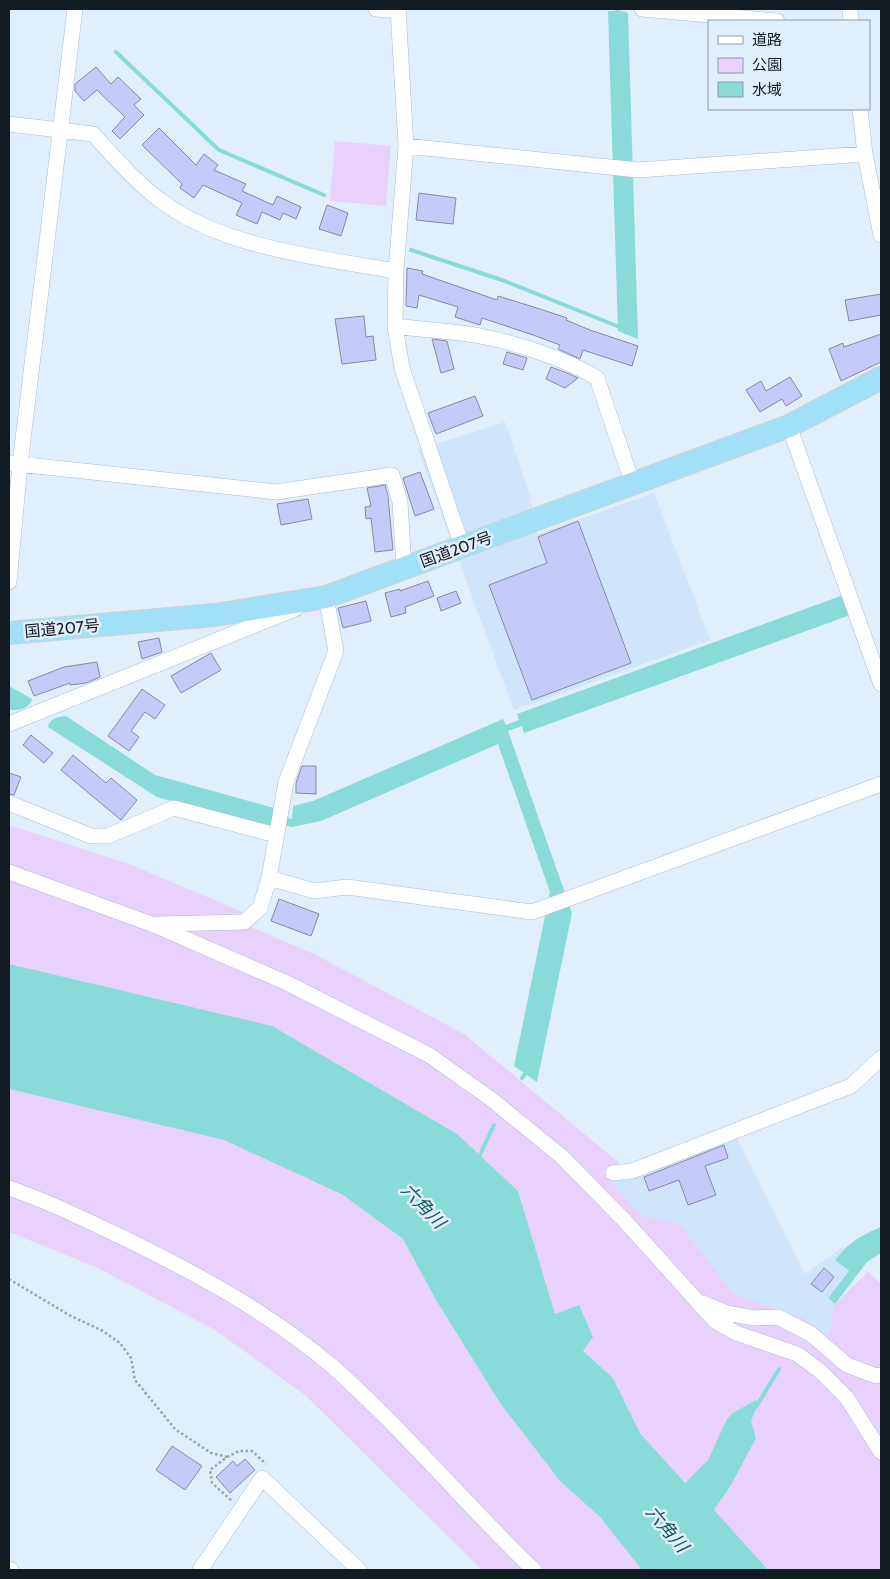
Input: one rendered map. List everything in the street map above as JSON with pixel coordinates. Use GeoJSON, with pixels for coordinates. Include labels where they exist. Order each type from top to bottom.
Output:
{"type":"FeatureCollection","features":[{"type":"Feature","properties":{"kind":"highway","name":"国道207号"},"geometry":{"type":"LineString","coordinates":[[9,633],[215,615],[326,597],[789,426],[881,378]]}},
{"type":"Feature","properties":{"kind":"street"},"geometry":{"type":"LineString","coordinates":[[9,582],[15,464],[61,130],[75,9]]}},
{"type":"Feature","properties":{"kind":"street"},"geometry":{"type":"LineString","coordinates":[[376,9],[398,10],[406,146],[396,271],[395,326],[402,368],[462,546]]}},
{"type":"Feature","properties":{"kind":"street"},"geometry":{"type":"LineString","coordinates":[[642,9],[766,20]]}},
{"type":"Feature","properties":{"kind":"street"},"geometry":{"type":"LineString","coordinates":[[860,110],[865,154],[881,235]]}},
{"type":"Feature","properties":{"kind":"street"},"geometry":{"type":"LineString","coordinates":[[9,124],[93,134],[121,165],[164,203],[216,231],[291,253],[396,271]]}},
{"type":"Feature","properties":{"kind":"street"},"geometry":{"type":"LineString","coordinates":[[406,146],[623,169],[865,154]]}},
{"type":"Feature","properties":{"kind":"street"},"geometry":{"type":"LineString","coordinates":[[395,326],[481,336],[584,370],[597,378],[633,485]]}},
{"type":"Feature","properties":{"kind":"street"},"geometry":{"type":"LineString","coordinates":[[789,426],[881,684]]}},
{"type":"Feature","properties":{"kind":"street"},"geometry":{"type":"LineString","coordinates":[[15,464],[276,492],[392,475],[400,502],[404,568]]}},
{"type":"Feature","properties":{"kind":"street"},"geometry":{"type":"LineString","coordinates":[[9,724],[326,597],[336,651],[286,782],[269,878],[260,908],[244,922],[154,925]]}},
{"type":"Feature","properties":{"kind":"street"},"geometry":{"type":"LineString","coordinates":[[269,878],[314,891],[347,887],[532,912],[881,784]]}},
{"type":"Feature","properties":{"kind":"street"},"geometry":{"type":"LineString","coordinates":[[9,803],[91,836],[108,836],[174,808],[278,825]]}},
{"type":"Feature","properties":{"kind":"street"},"geometry":{"type":"LineString","coordinates":[[9,872],[154,925],[288,983],[428,1055],[491,1099],[560,1156],[624,1220],[715,1320],[736,1333],[797,1354],[820,1371],[847,1398],[881,1452]]}},
{"type":"Feature","properties":{"kind":"street"},"geometry":{"type":"LineString","coordinates":[[613,1173],[632,1171],[851,1086],[881,1058]]}},
{"type":"Feature","properties":{"kind":"street"},"geometry":{"type":"LineString","coordinates":[[9,1188],[94,1224],[160,1256],[239,1300],[296,1337],[332,1367],[425,1457],[534,1570]]}},
{"type":"Feature","properties":{"kind":"street"},"geometry":{"type":"LineString","coordinates":[[696,1301],[726,1313],[755,1318],[778,1317],[811,1334],[847,1365],[876,1376],[881,1375]]}},
{"type":"Feature","properties":{"kind":"street"},"geometry":{"type":"LineString","coordinates":[[200,1570],[262,1478],[359,1570]]}},
{"type":"Feature","properties":{"kind":"path"},"geometry":{"type":"LineString","coordinates":[[9,1279],[69,1315],[103,1331],[120,1343],[131,1358],[135,1380],[175,1429],[211,1453],[227,1457],[210,1470],[212,1483],[242,1509]]}},
{"type":"Feature","properties":{"kind":"shaded area"},"geometry":{"type":"Polygon","coordinates":[[[505,422],[531,499],[537,534],[654,493],[710,640],[514,710],[418,450],[505,422]]]}},
{"type":"Feature","properties":{"kind":"shaded area"},"geometry":{"type":"Polygon","coordinates":[[[732,1128],[805,1274],[846,1245],[835,1260],[849,1271],[828,1298],[835,1304],[828,1338],[805,1319],[735,1295],[680,1224],[643,1216],[611,1182],[624,1167],[732,1128]]]}},
{"type":"Feature","properties":{"kind":"green space"},"geometry":{"type":"Polygon","coordinates":[[[335,141],[391,146],[386,206],[330,201],[335,141]]]}},
{"type":"Feature","properties":{"kind":"green space"},"geometry":{"type":"Polygon","coordinates":[[[9,825],[129,864],[245,913],[251,927],[316,955],[464,1034],[624,1167],[611,1182],[643,1216],[680,1224],[735,1295],[806,1319],[828,1337],[835,1304],[868,1272],[881,1284],[881,1570],[768,1570],[764,1567],[714,1510],[731,1485],[758,1404],[756,1400],[743,1407],[729,1420],[714,1451],[699,1470],[685,1483],[640,1433],[613,1378],[583,1351],[579,1306],[555,1315],[518,1191],[91,985],[9,964],[9,825]]]}},
{"type":"Feature","properties":{"kind":"green space"},"geometry":{"type":"Polygon","coordinates":[[[9,1089],[224,1140],[343,1195],[403,1239],[436,1300],[500,1403],[560,1481],[600,1517],[642,1570],[482,1570],[305,1395],[215,1330],[98,1268],[9,1232],[9,1089]]]}},
{"type":"Feature","properties":{"kind":"water"},"geometry":{"type":"Polygon","coordinates":[[[615,9],[628,13],[638,339],[618,331],[608,11],[615,11],[615,9]]]}},
{"type":"Feature","properties":{"kind":"water"},"geometry":{"type":"Polygon","coordinates":[[[846,594],[853,614],[524,733],[522,726],[508,731],[572,913],[537,1082],[514,1066],[550,892],[498,744],[321,821],[292,827],[272,822],[270,828],[157,797],[48,727],[52,720],[66,716],[155,775],[274,808],[273,814],[292,819],[293,806],[313,801],[503,719],[506,725],[519,720],[517,714],[846,594]]]}},
{"type":"Feature","properties":{"kind":"water"},"geometry":{"type":"Polygon","coordinates":[[[9,686],[32,699],[26,707],[9,710],[9,686]]]}},
{"type":"Feature","properties":{"kind":"water","name":"六角川"},"geometry":{"type":"Polygon","coordinates":[[[9,964],[272,1026],[457,1134],[518,1191],[555,1314],[579,1305],[593,1337],[583,1351],[613,1378],[640,1433],[685,1483],[708,1460],[727,1419],[734,1412],[756,1400],[758,1404],[751,1421],[756,1438],[731,1485],[714,1510],[768,1570],[642,1570],[600,1517],[560,1481],[500,1403],[436,1300],[403,1239],[343,1195],[224,1140],[9,1089],[9,964]]]}},
{"type":"Feature","properties":{"kind":"water"},"geometry":{"type":"Polygon","coordinates":[[[881,1227],[881,1253],[867,1262],[835,1304],[828,1298],[849,1271],[835,1260],[855,1240],[881,1227]]]}},
{"type":"Feature","properties":{"kind":"building"},"geometry":{"type":"Polygon","coordinates":[[[96,67],[111,84],[118,77],[141,99],[134,105],[144,115],[120,139],[112,131],[125,117],[97,90],[84,101],[75,91],[75,84],[96,67]]]}},
{"type":"Feature","properties":{"kind":"building"},"geometry":{"type":"Polygon","coordinates":[[[159,128],[196,165],[204,154],[218,165],[214,170],[246,184],[242,191],[273,205],[277,196],[301,207],[296,219],[283,213],[280,220],[262,212],[257,224],[236,215],[242,203],[203,185],[194,198],[180,188],[182,184],[142,145],[159,128]]]}},
{"type":"Feature","properties":{"kind":"building"},"geometry":{"type":"Polygon","coordinates":[[[419,193],[456,198],[453,224],[416,220],[419,193]]]}},
{"type":"Feature","properties":{"kind":"building"},"geometry":{"type":"Polygon","coordinates":[[[327,205],[348,213],[341,236],[319,229],[327,205]]]}},
{"type":"Feature","properties":{"kind":"building"},"geometry":{"type":"Polygon","coordinates":[[[407,268],[423,271],[422,274],[497,300],[498,296],[567,318],[566,320],[590,330],[638,346],[632,366],[583,350],[580,359],[558,349],[560,345],[533,335],[482,318],[480,325],[455,317],[458,307],[419,295],[417,308],[406,306],[407,268]]]}},
{"type":"Feature","properties":{"kind":"building"},"geometry":{"type":"Polygon","coordinates":[[[881,294],[881,315],[849,321],[845,300],[881,294]]]}},
{"type":"Feature","properties":{"kind":"building"},"geometry":{"type":"Polygon","coordinates":[[[364,316],[366,337],[373,336],[376,360],[342,364],[335,319],[364,316]]]}},
{"type":"Feature","properties":{"kind":"building"},"geometry":{"type":"Polygon","coordinates":[[[881,334],[881,362],[841,381],[829,349],[843,343],[844,347],[881,334]]]}},
{"type":"Feature","properties":{"kind":"building"},"geometry":{"type":"Polygon","coordinates":[[[432,339],[447,341],[454,369],[441,373],[432,339]]]}},
{"type":"Feature","properties":{"kind":"building"},"geometry":{"type":"Polygon","coordinates":[[[507,352],[527,358],[523,370],[503,364],[507,352]]]}},
{"type":"Feature","properties":{"kind":"building"},"geometry":{"type":"Polygon","coordinates":[[[551,367],[578,378],[565,388],[546,379],[551,367]]]}},
{"type":"Feature","properties":{"kind":"building"},"geometry":{"type":"Polygon","coordinates":[[[790,377],[802,396],[786,406],[782,399],[760,412],[746,390],[761,381],[766,391],[790,377]]]}},
{"type":"Feature","properties":{"kind":"building"},"geometry":{"type":"Polygon","coordinates":[[[475,396],[483,416],[436,434],[428,413],[475,396]]]}},
{"type":"Feature","properties":{"kind":"building"},"geometry":{"type":"Polygon","coordinates":[[[420,472],[434,509],[415,516],[403,478],[420,472]]]}},
{"type":"Feature","properties":{"kind":"building"},"geometry":{"type":"Polygon","coordinates":[[[385,485],[388,496],[393,550],[375,552],[371,518],[366,519],[365,507],[371,506],[367,488],[385,485]]]}},
{"type":"Feature","properties":{"kind":"building"},"geometry":{"type":"Polygon","coordinates":[[[308,499],[312,519],[281,525],[277,504],[308,499]]]}},
{"type":"Feature","properties":{"kind":"building"},"geometry":{"type":"Polygon","coordinates":[[[578,521],[631,663],[532,700],[489,585],[547,563],[538,537],[578,521]]]}},
{"type":"Feature","properties":{"kind":"building"},"geometry":{"type":"Polygon","coordinates":[[[428,581],[434,596],[405,607],[406,613],[391,617],[385,593],[400,589],[400,591],[428,581]]]}},
{"type":"Feature","properties":{"kind":"building"},"geometry":{"type":"Polygon","coordinates":[[[456,591],[461,603],[441,611],[437,598],[456,591]]]}},
{"type":"Feature","properties":{"kind":"building"},"geometry":{"type":"Polygon","coordinates":[[[366,601],[371,621],[343,628],[338,608],[366,601]]]}},
{"type":"Feature","properties":{"kind":"building"},"geometry":{"type":"Polygon","coordinates":[[[159,638],[162,652],[142,659],[138,642],[159,638]]]}},
{"type":"Feature","properties":{"kind":"building"},"geometry":{"type":"Polygon","coordinates":[[[211,653],[221,670],[181,693],[171,676],[211,653]]]}},
{"type":"Feature","properties":{"kind":"building"},"geometry":{"type":"Polygon","coordinates":[[[97,662],[100,677],[86,683],[70,685],[70,683],[34,696],[28,681],[64,667],[97,662]]]}},
{"type":"Feature","properties":{"kind":"building"},"geometry":{"type":"Polygon","coordinates":[[[142,689],[165,705],[155,719],[145,712],[131,731],[139,737],[129,751],[108,736],[142,689]]]}},
{"type":"Feature","properties":{"kind":"building"},"geometry":{"type":"Polygon","coordinates":[[[31,735],[53,753],[44,763],[23,745],[31,735]]]}},
{"type":"Feature","properties":{"kind":"building"},"geometry":{"type":"Polygon","coordinates":[[[73,755],[106,783],[111,778],[137,800],[121,820],[61,770],[73,755]]]}},
{"type":"Feature","properties":{"kind":"building"},"geometry":{"type":"Polygon","coordinates":[[[302,766],[316,766],[316,794],[296,793],[296,783],[302,766]]]}},
{"type":"Feature","properties":{"kind":"building"},"geometry":{"type":"Polygon","coordinates":[[[9,773],[21,777],[14,795],[9,794],[9,773]]]}},
{"type":"Feature","properties":{"kind":"building"},"geometry":{"type":"Polygon","coordinates":[[[279,899],[319,914],[311,936],[271,921],[279,899]]]}},
{"type":"Feature","properties":{"kind":"building"},"geometry":{"type":"Polygon","coordinates":[[[724,1145],[728,1158],[705,1166],[716,1195],[688,1205],[679,1180],[649,1191],[644,1177],[724,1145]]]}},
{"type":"Feature","properties":{"kind":"building"},"geometry":{"type":"Polygon","coordinates":[[[824,1268],[834,1277],[822,1292],[811,1284],[824,1268]]]}},
{"type":"Feature","properties":{"kind":"building"},"geometry":{"type":"Polygon","coordinates":[[[172,1446],[202,1466],[185,1490],[156,1470],[172,1446]]]}},
{"type":"Feature","properties":{"kind":"building"},"geometry":{"type":"Polygon","coordinates":[[[245,1459],[255,1470],[230,1493],[216,1477],[233,1461],[237,1466],[245,1459]]]}},
{"type":"Feature","properties":{"kind":"waterway"},"geometry":{"type":"LineString","coordinates":[[116,52],[219,150],[324,195]]}},
{"type":"Feature","properties":{"kind":"waterway"},"geometry":{"type":"LineString","coordinates":[[411,250],[502,280],[622,328]]}},
{"type":"Feature","properties":{"kind":"waterway"},"geometry":{"type":"LineString","coordinates":[[522,1078],[528,1070]]}},
{"type":"Feature","properties":{"kind":"waterway"},"geometry":{"type":"LineString","coordinates":[[478,1159],[494,1125]]}},
{"type":"Feature","properties":{"kind":"waterway"},"geometry":{"type":"LineString","coordinates":[[756,1407],[779,1369]]}}]}
